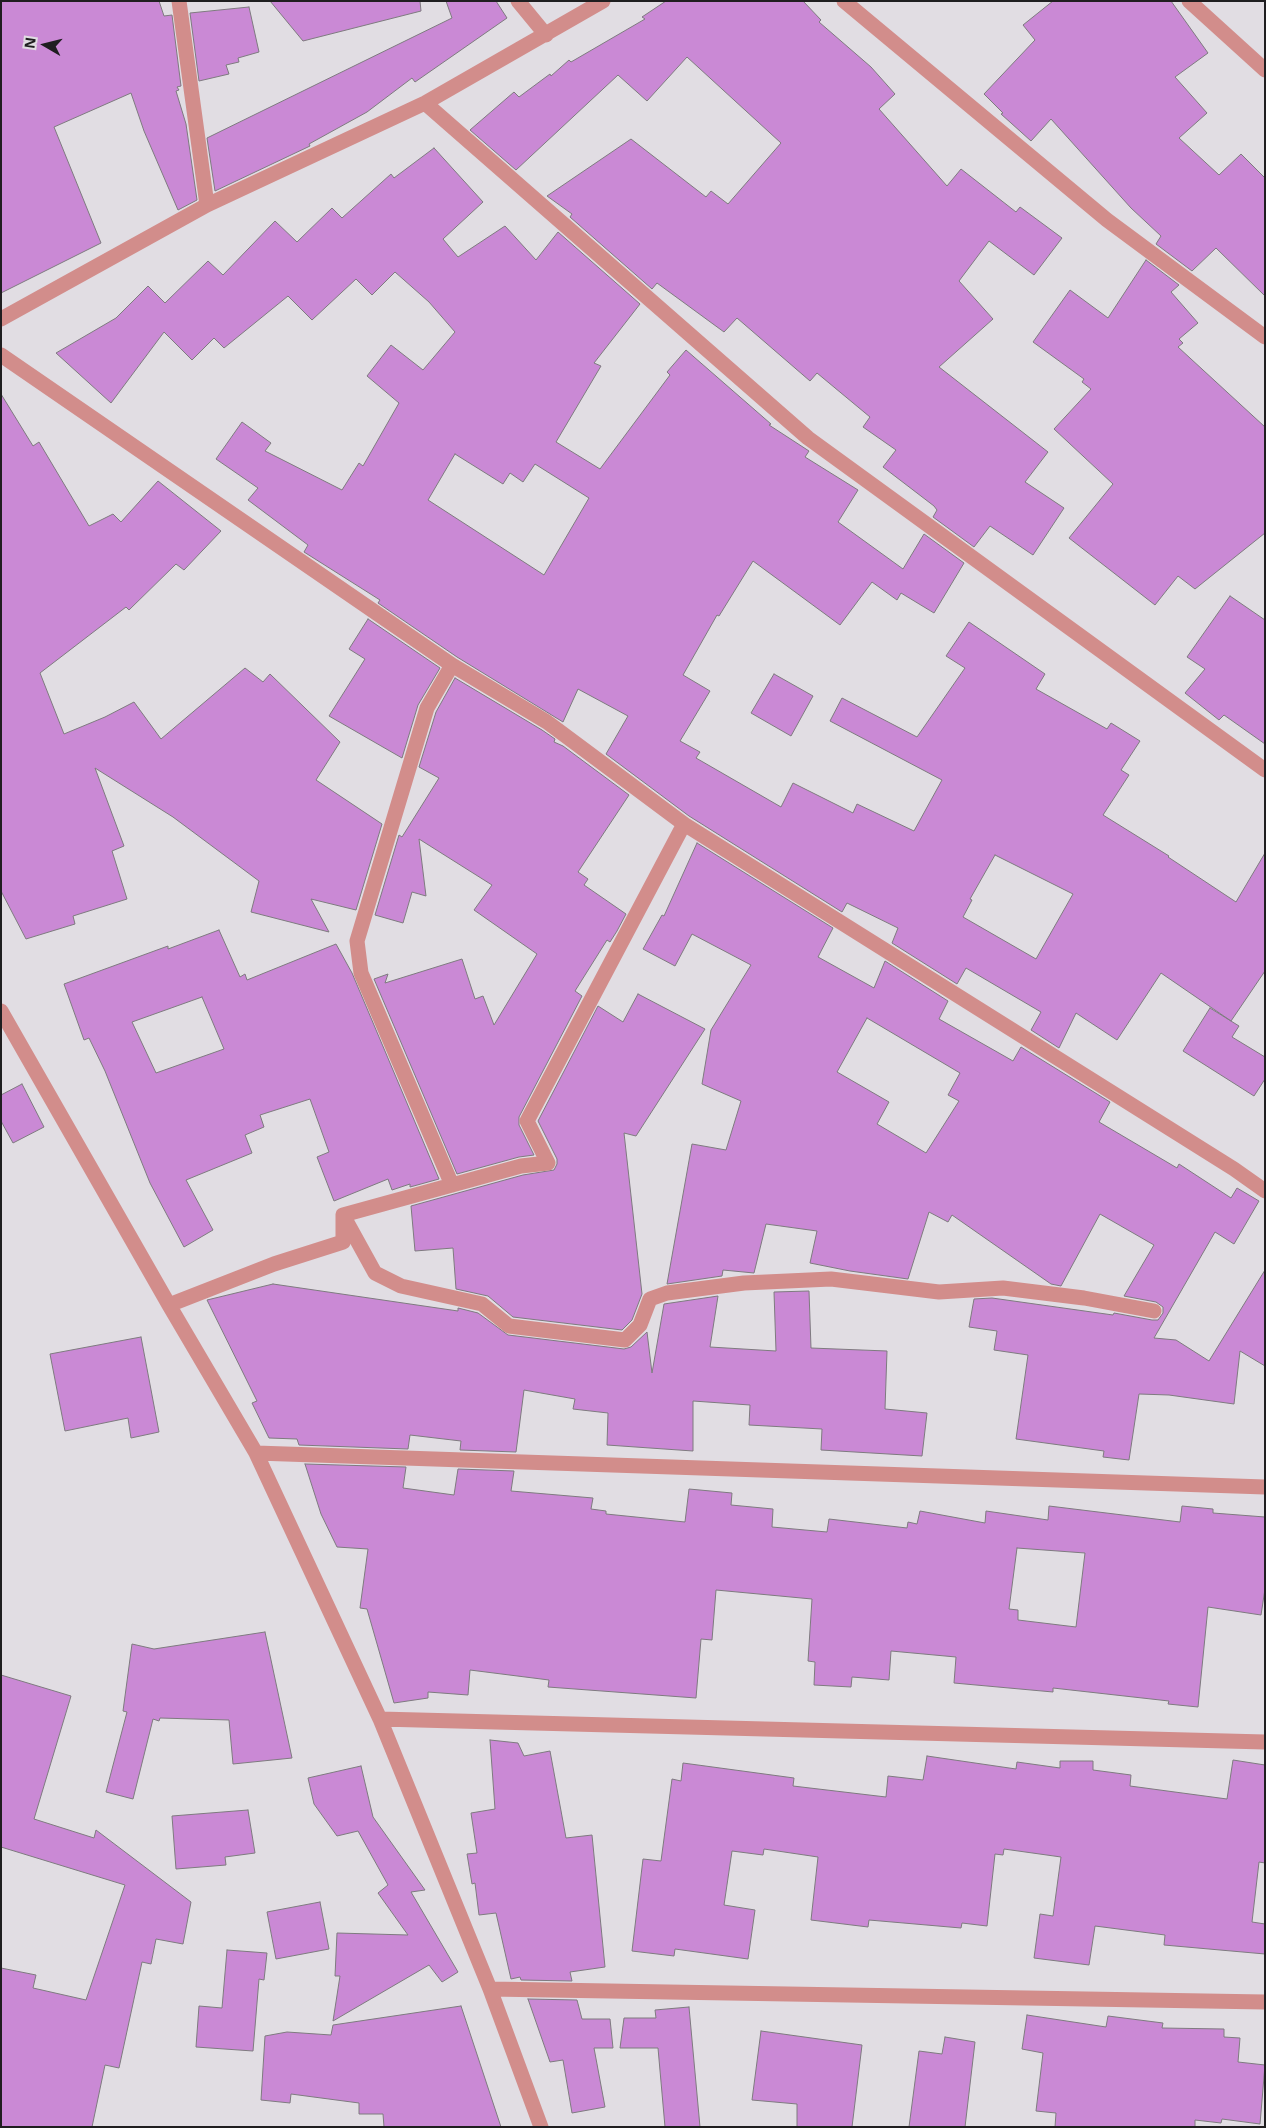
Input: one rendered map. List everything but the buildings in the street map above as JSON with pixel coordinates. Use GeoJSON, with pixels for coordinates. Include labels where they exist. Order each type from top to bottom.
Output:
{"type":"FeatureCollection","features":[{"type":"Feature","properties":{"kind":"street"},"geometry":{"type":"LineString","coordinates":[[179,1],[207,205]]}},
{"type":"Feature","properties":{"kind":"street"},"geometry":{"type":"LineString","coordinates":[[518,1],[546,36]]}},
{"type":"Feature","properties":{"kind":"street"},"geometry":{"type":"LineString","coordinates":[[1,319],[207,205],[425,103],[546,36],[603,1]]}},
{"type":"Feature","properties":{"kind":"street"},"geometry":{"type":"LineString","coordinates":[[844,1],[1107,220],[1265,337]]}},
{"type":"Feature","properties":{"kind":"street"},"geometry":{"type":"LineString","coordinates":[[1189,1],[1265,70]]}},
{"type":"Feature","properties":{"kind":"street"},"geometry":{"type":"LineString","coordinates":[[425,103],[808,438],[1265,770]]}},
{"type":"Feature","properties":{"kind":"street"},"geometry":{"type":"LineString","coordinates":[[1,355],[452,665],[547,722],[684,824],[1234,1169],[1265,1191]]}},
{"type":"Feature","properties":{"kind":"street"},"geometry":{"type":"LineString","coordinates":[[452,665],[427,708],[357,940],[361,974],[452,1185]]}},
{"type":"Feature","properties":{"kind":"street"},"geometry":{"type":"LineString","coordinates":[[343,1215],[521,1166],[548,1163],[527,1121],[684,824]]}},
{"type":"Feature","properties":{"kind":"street"},"geometry":{"type":"LineString","coordinates":[[1,1011],[169,1306],[256,1453],[380,1720],[490,1989],[541,2127]]}},
{"type":"Feature","properties":{"kind":"street"},"geometry":{"type":"LineString","coordinates":[[169,1306],[274,1264],[343,1242],[343,1215]]}},
{"type":"Feature","properties":{"kind":"street"},"geometry":{"type":"LineString","coordinates":[[343,1215],[375,1272],[401,1286],[482,1304],[509,1326],[625,1340],[640,1325],[650,1299],[667,1293],[744,1283],[831,1279],[939,1292],[1002,1288],[1084,1298],[1154,1311]]}},
{"type":"Feature","properties":{"kind":"street"},"geometry":{"type":"LineString","coordinates":[[256,1453],[1265,1487]]}},
{"type":"Feature","properties":{"kind":"street"},"geometry":{"type":"LineString","coordinates":[[380,1720],[1265,1742]]}},
{"type":"Feature","properties":{"kind":"street"},"geometry":{"type":"LineString","coordinates":[[490,1989],[1265,2002]]}}]}
